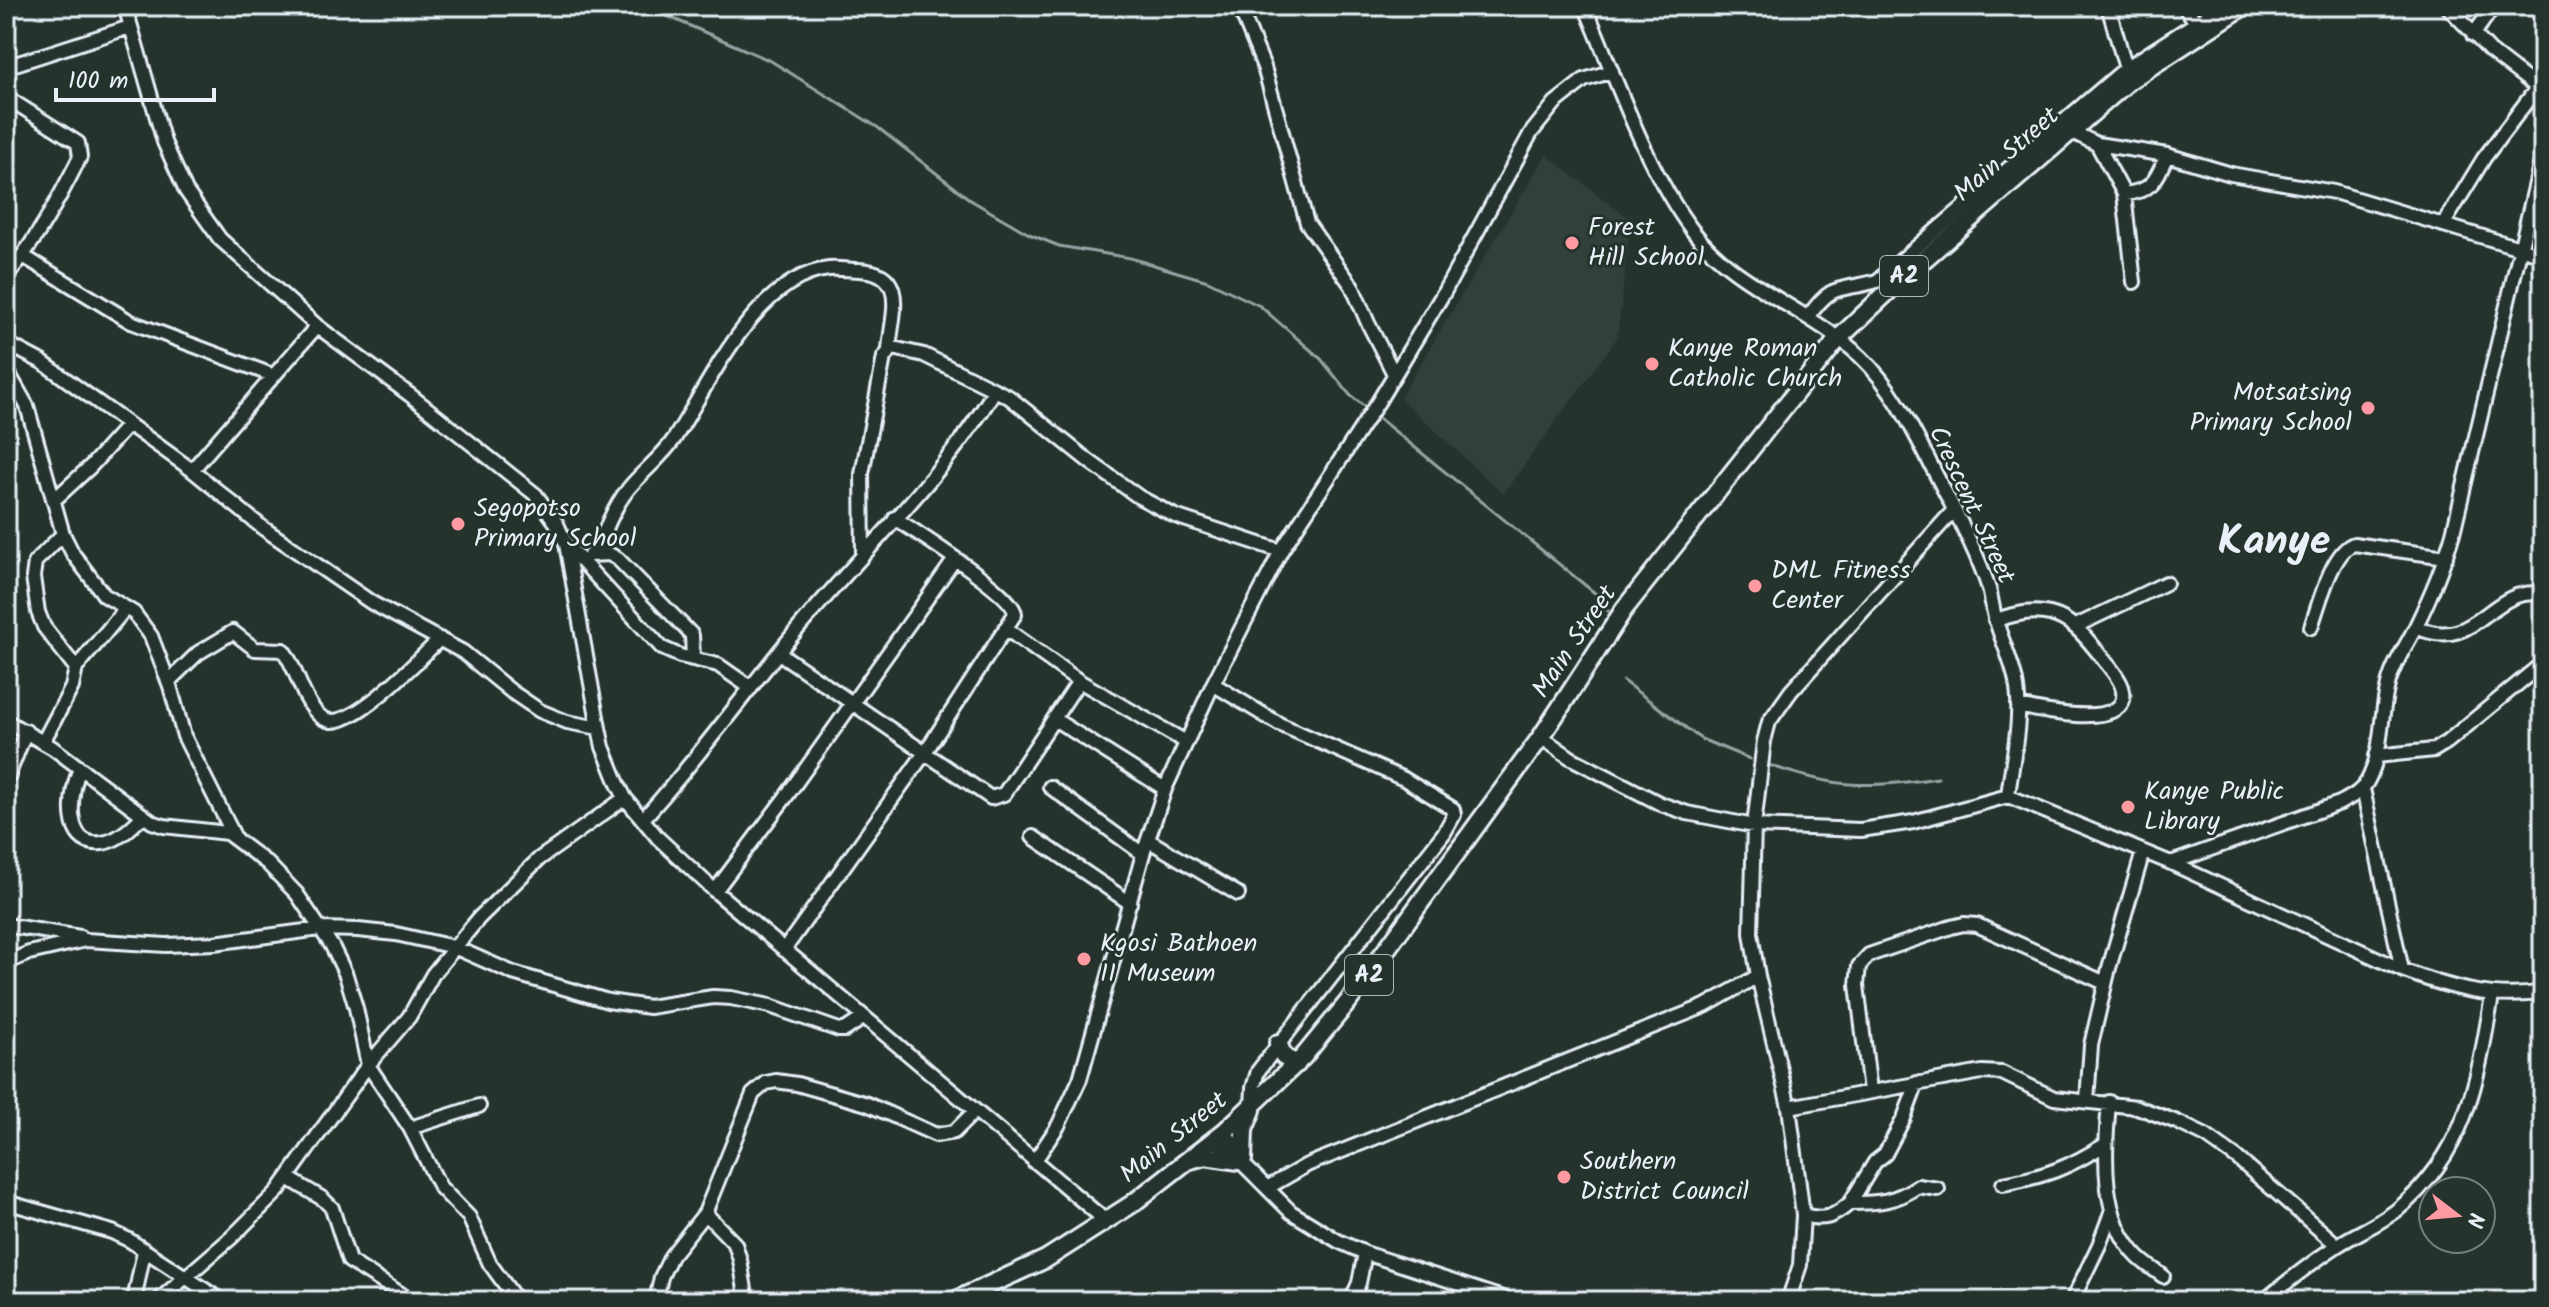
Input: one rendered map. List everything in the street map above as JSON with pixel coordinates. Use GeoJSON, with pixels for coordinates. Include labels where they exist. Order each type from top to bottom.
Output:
{"type":"FeatureCollection","features":[{"type":"Feature","properties":{"kind":"highway","name":"Main Street"},"geometry":{"type":"LineString","coordinates":[[954,1301],[977,1296],[1046,1259],[1106,1221],[1220,1135],[1297,1064],[1348,1002],[1541,737],[1625,608],[1838,339],[2070,131],[2128,74],[2244,6]]}},
{"type":"Feature","properties":{"kind":"highway"},"geometry":{"type":"LineString","coordinates":[[1278,1043],[1284,1057],[1297,1064]]}},
{"type":"Feature","properties":{"kind":"highway"},"geometry":{"type":"LineString","coordinates":[[1189,1160],[1205,1156],[1242,1162],[1244,1130],[1256,1102]]}},
{"type":"Feature","properties":{"kind":"street"},"geometry":{"type":"LineString","coordinates":[[125,6],[164,142],[186,191],[220,239],[317,326],[536,495],[557,524],[566,544],[603,747],[625,798],[677,858],[1106,1221]]}},
{"type":"Feature","properties":{"kind":"street"},"geometry":{"type":"LineString","coordinates":[[1239,6],[1264,67],[1307,223],[1352,286],[1394,374]]}},
{"type":"Feature","properties":{"kind":"street","name":"Crescent Street"},"geometry":{"type":"LineString","coordinates":[[1585,6],[1660,178],[1692,230],[1709,249],[1755,285],[1809,316],[1862,358],[1894,399],[1954,510],[1989,589],[1995,620],[2016,681],[2018,706],[2008,796]]}},
{"type":"Feature","properties":{"kind":"street"},"geometry":{"type":"LineString","coordinates":[[2108,6],[2128,74]]}},
{"type":"Feature","properties":{"kind":"street"},"geometry":{"type":"LineString","coordinates":[[2184,6],[2195,21]]}},
{"type":"Feature","properties":{"kind":"street"},"geometry":{"type":"LineString","coordinates":[[1809,316],[1831,290],[1877,281],[2128,74],[2195,21],[2222,6]]}},
{"type":"Feature","properties":{"kind":"street"},"geometry":{"type":"LineString","coordinates":[[2447,6],[2473,35],[2541,90],[2543,122]]}},
{"type":"Feature","properties":{"kind":"street"},"geometry":{"type":"LineString","coordinates":[[2473,35],[2494,6]]}},
{"type":"Feature","properties":{"kind":"street"},"geometry":{"type":"LineString","coordinates":[[6,67],[130,27]]}},
{"type":"Feature","properties":{"kind":"street"},"geometry":{"type":"LineString","coordinates":[[1034,1162],[1058,1126],[1080,1079],[1143,854],[1165,789],[1213,684],[1281,551],[1378,402],[1443,294],[1519,152],[1538,124],[1555,103],[1584,80],[1612,71]]}},
{"type":"Feature","properties":{"kind":"street"},"geometry":{"type":"LineString","coordinates":[[2443,225],[2484,158],[2541,90]]}},
{"type":"Feature","properties":{"kind":"street"},"geometry":{"type":"LineString","coordinates":[[6,97],[78,143],[81,149],[70,177],[23,256],[6,277]]}},
{"type":"Feature","properties":{"kind":"street"},"geometry":{"type":"LineString","coordinates":[[2070,131],[2097,144],[2167,155],[2231,174],[2334,192],[2543,255]]}},
{"type":"Feature","properties":{"kind":"street"},"geometry":{"type":"LineString","coordinates":[[2402,970],[2363,789],[2376,756],[2388,683],[2446,557],[2541,162],[2543,141]]}},
{"type":"Feature","properties":{"kind":"street"},"geometry":{"type":"LineString","coordinates":[[2097,144],[2124,194],[2134,282]]}},
{"type":"Feature","properties":{"kind":"street"},"geometry":{"type":"LineString","coordinates":[[2124,194],[2141,192],[2156,180],[2167,155]]}},
{"type":"Feature","properties":{"kind":"street"},"geometry":{"type":"LineString","coordinates":[[23,256],[131,322],[272,375]]}},
{"type":"Feature","properties":{"kind":"street"},"geometry":{"type":"LineString","coordinates":[[597,553],[609,519],[628,489],[672,443],[744,327],[768,299],[801,278],[827,269],[875,270],[889,278],[894,292],[889,349],[884,357],[862,474],[863,554]]}},
{"type":"Feature","properties":{"kind":"street"},"geometry":{"type":"LineString","coordinates":[[192,470],[317,326]]}},
{"type":"Feature","properties":{"kind":"street"},"geometry":{"type":"LineString","coordinates":[[6,343],[42,362],[192,470],[263,528],[372,603],[463,652],[540,711],[567,722],[599,728]]}},
{"type":"Feature","properties":{"kind":"street"},"geometry":{"type":"LineString","coordinates":[[889,349],[924,355],[1016,402],[1090,462],[1139,497],[1175,516],[1281,551]]}},
{"type":"Feature","properties":{"kind":"street"},"geometry":{"type":"LineString","coordinates":[[6,369],[27,406],[63,534],[73,554],[104,595],[141,619],[151,636],[169,681],[184,736],[235,838]]}},
{"type":"Feature","properties":{"kind":"street"},"geometry":{"type":"LineString","coordinates":[[643,819],[680,779],[779,653],[961,441],[995,390]]}},
{"type":"Feature","properties":{"kind":"street"},"geometry":{"type":"LineString","coordinates":[[54,500],[91,466],[128,425]]}},
{"type":"Feature","properties":{"kind":"street"},"geometry":{"type":"LineString","coordinates":[[1788,1301],[1800,1265],[1803,1215],[1789,1107],[1751,933],[1754,826],[1764,741],[1769,722],[1791,691],[1954,510]]}},
{"type":"Feature","properties":{"kind":"street"},"geometry":{"type":"LineString","coordinates":[[784,950],[924,754],[1015,614],[1013,604],[895,518]]}},
{"type":"Feature","properties":{"kind":"street"},"geometry":{"type":"LineString","coordinates":[[63,534],[35,562],[34,589],[44,627],[76,668]]}},
{"type":"Feature","properties":{"kind":"street"},"geometry":{"type":"LineString","coordinates":[[566,544],[662,648],[718,665],[751,688]]}},
{"type":"Feature","properties":{"kind":"street"},"geometry":{"type":"LineString","coordinates":[[2311,627],[2338,557],[2345,547],[2354,544],[2446,557]]}},
{"type":"Feature","properties":{"kind":"street"},"geometry":{"type":"LineString","coordinates":[[579,557],[597,553],[618,559],[692,635],[693,659]]}},
{"type":"Feature","properties":{"kind":"street"},"geometry":{"type":"LineString","coordinates":[[715,891],[955,559]]}},
{"type":"Feature","properties":{"kind":"street"},"geometry":{"type":"LineString","coordinates":[[2076,626],[2166,583]]}},
{"type":"Feature","properties":{"kind":"street"},"geometry":{"type":"LineString","coordinates":[[2416,627],[2432,634],[2454,634],[2473,625],[2511,597],[2543,594]]}},
{"type":"Feature","properties":{"kind":"street"},"geometry":{"type":"LineString","coordinates":[[43,742],[72,687],[76,668],[126,608]]}},
{"type":"Feature","properties":{"kind":"street"},"geometry":{"type":"LineString","coordinates":[[1995,620],[2032,611],[2051,614],[2076,626],[2116,675],[2122,688],[2123,698],[2117,707],[2106,713],[2077,717],[2018,706]]}},
{"type":"Feature","properties":{"kind":"street"},"geometry":{"type":"LineString","coordinates":[[1006,629],[1079,681],[1186,742]]}},
{"type":"Feature","properties":{"kind":"street"},"geometry":{"type":"LineString","coordinates":[[169,681],[198,653],[233,632],[255,649],[283,650],[312,707],[325,720],[333,721],[381,696],[440,639]]}},
{"type":"Feature","properties":{"kind":"street"},"geometry":{"type":"LineString","coordinates":[[779,653],[986,796],[1001,797],[1079,681]]}},
{"type":"Feature","properties":{"kind":"street"},"geometry":{"type":"LineString","coordinates":[[2376,756],[2434,750],[2543,663]]}},
{"type":"Feature","properties":{"kind":"street"},"geometry":{"type":"LineString","coordinates":[[1213,684],[1312,741],[1404,779],[1453,809],[1454,815],[1444,833],[1258,1071],[1253,1088],[1256,1102]]}},
{"type":"Feature","properties":{"kind":"street"},"geometry":{"type":"LineString","coordinates":[[1054,719],[1165,789]]}},
{"type":"Feature","properties":{"kind":"street"},"geometry":{"type":"LineString","coordinates":[[6,721],[43,742],[158,825],[216,830],[235,838],[288,884],[332,946],[346,975],[368,1065],[410,1128],[440,1187],[469,1217],[495,1271],[517,1301]]}},
{"type":"Feature","properties":{"kind":"street"},"geometry":{"type":"LineString","coordinates":[[6,781],[26,731]]}},
{"type":"Feature","properties":{"kind":"street"},"geometry":{"type":"LineString","coordinates":[[1541,737],[1571,758],[1661,804],[1687,813],[1754,826],[1861,830],[1913,822],[2008,796],[2171,863],[2402,970],[2492,996],[2543,992]]}},
{"type":"Feature","properties":{"kind":"street"},"geometry":{"type":"LineString","coordinates":[[80,769],[71,797],[74,828],[81,837],[101,843],[115,839],[143,816]]}},
{"type":"Feature","properties":{"kind":"street"},"geometry":{"type":"LineString","coordinates":[[1050,787],[1143,854]]}},
{"type":"Feature","properties":{"kind":"street"},"geometry":{"type":"LineString","coordinates":[[2171,863],[2340,803],[2363,789]]}},
{"type":"Feature","properties":{"kind":"street"},"geometry":{"type":"LineString","coordinates":[[158,1301],[253,1216],[288,1178],[368,1065],[409,1017],[433,974],[509,886],[539,859],[625,798]]}},
{"type":"Feature","properties":{"kind":"street"},"geometry":{"type":"LineString","coordinates":[[1033,837],[1130,903]]}},
{"type":"Feature","properties":{"kind":"street"},"geometry":{"type":"LineString","coordinates":[[1148,840],[1238,894]]}},
{"type":"Feature","properties":{"kind":"street"},"geometry":{"type":"LineString","coordinates":[[2087,1101],[2091,1045],[2105,983],[2143,852]]}},
{"type":"Feature","properties":{"kind":"street"},"geometry":{"type":"LineString","coordinates":[[6,925],[95,940],[166,945],[214,943],[320,929],[377,932],[454,947],[513,973],[608,1001],[649,1007],[672,1006],[713,997],[731,998],[770,1006],[839,1030],[845,1030],[863,1018]]}},
{"type":"Feature","properties":{"kind":"street"},"geometry":{"type":"LineString","coordinates":[[1870,1091],[1857,985],[1859,966],[1869,955],[1951,927],[1977,925],[2105,983]]}},
{"type":"Feature","properties":{"kind":"street"},"geometry":{"type":"LineString","coordinates":[[6,963],[46,948],[95,940]]}},
{"type":"Feature","properties":{"kind":"street"},"geometry":{"type":"LineString","coordinates":[[1267,1188],[1307,1165],[1705,1006],[1758,976]]}},
{"type":"Feature","properties":{"kind":"street"},"geometry":{"type":"LineString","coordinates":[[2268,1300],[2337,1245],[2396,1211],[2446,1153],[2471,1103],[2492,996]]}},
{"type":"Feature","properties":{"kind":"street"},"geometry":{"type":"LineString","coordinates":[[1789,1107],[1982,1072],[2002,1073],[2054,1098],[2137,1107],[2206,1136],[2278,1192],[2337,1245]]}},
{"type":"Feature","properties":{"kind":"street"},"geometry":{"type":"LineString","coordinates":[[656,1301],[661,1277],[671,1256],[705,1213],[753,1094],[766,1083],[797,1084],[867,1104],[936,1135],[954,1132],[975,1111]]}},
{"type":"Feature","properties":{"kind":"street"},"geometry":{"type":"LineString","coordinates":[[1803,1215],[1819,1220],[1836,1215],[1850,1203],[1875,1162],[1885,1154],[1904,1118],[1917,1083]]}},
{"type":"Feature","properties":{"kind":"street"},"geometry":{"type":"LineString","coordinates":[[2109,1102],[2106,1144],[2112,1210],[2130,1248],[2163,1276]]}},
{"type":"Feature","properties":{"kind":"street"},"geometry":{"type":"LineString","coordinates":[[410,1128],[479,1106]]}},
{"type":"Feature","properties":{"kind":"street"},"geometry":{"type":"LineString","coordinates":[[1220,1135],[1267,1188],[1310,1226],[1365,1253],[1512,1301]]}},
{"type":"Feature","properties":{"kind":"street"},"geometry":{"type":"LineString","coordinates":[[2003,1184],[2038,1178],[2071,1166],[2106,1144]]}},
{"type":"Feature","properties":{"kind":"street"},"geometry":{"type":"LineString","coordinates":[[288,1178],[332,1208],[349,1261],[412,1301]]}},
{"type":"Feature","properties":{"kind":"street"},"geometry":{"type":"LineString","coordinates":[[1850,1203],[1872,1203],[1901,1197],[1918,1186],[1938,1189]]}},
{"type":"Feature","properties":{"kind":"street"},"geometry":{"type":"LineString","coordinates":[[6,1202],[105,1230],[129,1240],[222,1301]]}},
{"type":"Feature","properties":{"kind":"street"},"geometry":{"type":"LineString","coordinates":[[2072,1301],[2112,1210]]}},
{"type":"Feature","properties":{"kind":"street"},"geometry":{"type":"LineString","coordinates":[[705,1213],[735,1244],[747,1301]]}},
{"type":"Feature","properties":{"kind":"street"},"geometry":{"type":"LineString","coordinates":[[134,1301],[144,1251]]}},
{"type":"Feature","properties":{"kind":"street"},"geometry":{"type":"LineString","coordinates":[[1351,1301],[1359,1283],[1365,1253]]}},
{"type":"Feature","properties":{"kind":"shaded area"},"geometry":{"type":"Polygon","coordinates":[[[1546,155],[1631,220],[1617,338],[1503,494],[1400,398],[1546,155]]]}},
{"type":"Feature","properties":{"kind":"waterway"},"geometry":{"type":"LineString","coordinates":[[644,6],[771,61],[877,127],[972,201],[1029,234],[1059,246],[1130,258],[1208,281],[1260,306],[1321,359],[1350,395],[1370,411]]}},
{"type":"Feature","properties":{"kind":"waterway"},"geometry":{"type":"LineString","coordinates":[[1376,416],[1596,594],[1608,611]]}},
{"type":"Feature","properties":{"kind":"waterway"},"geometry":{"type":"LineString","coordinates":[[1623,681],[1701,739],[1750,759]]}},
{"type":"Feature","properties":{"kind":"waterway"},"geometry":{"type":"LineString","coordinates":[[1769,765],[1814,779],[1853,784],[1892,784],[1938,778]]}},
{"type":"Feature","properties":{"kind":"place","name":"Forest Hill School"},"geometry":{"type":"Point","coordinates":[1572,243]}},
{"type":"Feature","properties":{"kind":"place","name":"Kanye Roman Catholic Church"},"geometry":{"type":"Point","coordinates":[1652,364]}},
{"type":"Feature","properties":{"kind":"place","name":"Motsatsing Primary School"},"geometry":{"type":"Point","coordinates":[2368,408]}},
{"type":"Feature","properties":{"kind":"place","name":"Segopotso Primary School"},"geometry":{"type":"Point","coordinates":[458,524]}},
{"type":"Feature","properties":{"kind":"place","name":"DML Fitness Center"},"geometry":{"type":"Point","coordinates":[1755,586]}},
{"type":"Feature","properties":{"kind":"place","name":"Kanye Public Library"},"geometry":{"type":"Point","coordinates":[2128,807]}},
{"type":"Feature","properties":{"kind":"place","name":"Kgosi Bathoen II Museum"},"geometry":{"type":"Point","coordinates":[1084,959]}},
{"type":"Feature","properties":{"kind":"place","name":"Southern District Council"},"geometry":{"type":"Point","coordinates":[1564,1177]}},
{"type":"Feature","properties":{"kind":"district","name":"Kanye"},"geometry":{"type":"Point","coordinates":[2274,542]}}]}
